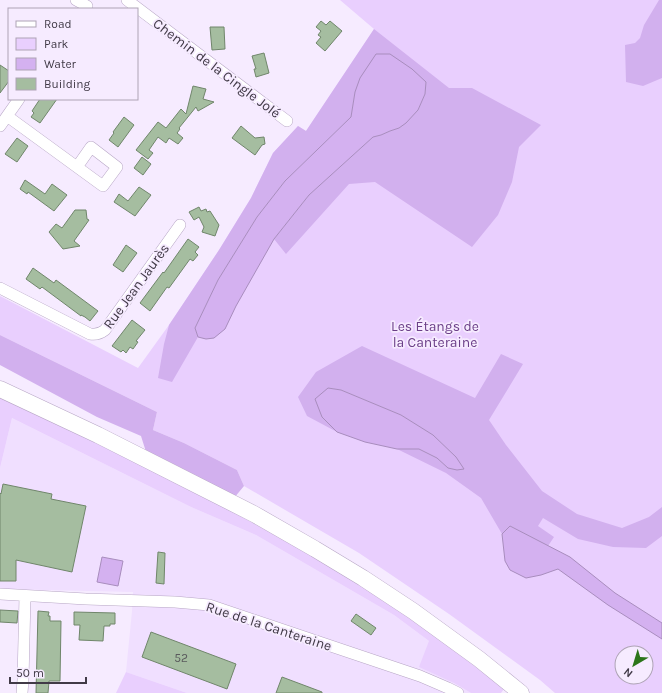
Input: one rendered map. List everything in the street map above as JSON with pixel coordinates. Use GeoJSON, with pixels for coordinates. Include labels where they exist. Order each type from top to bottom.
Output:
{"type":"FeatureCollection","features":[{"type":"Feature","properties":{"kind":"main road"},"geometry":{"type":"LineString","coordinates":[[0,380],[98,435]]}},
{"type":"Feature","properties":{"kind":"main road"},"geometry":{"type":"LineString","coordinates":[[0,389],[98,435],[275,526],[347,568],[431,623],[521,693]]}},
{"type":"Feature","properties":{"kind":"street"},"geometry":{"type":"LineString","coordinates":[[76,0],[87,5]]}},
{"type":"Feature","properties":{"kind":"street","name":"Chemin de la Cingle Jolé"},"geometry":{"type":"LineString","coordinates":[[127,0],[138,8]]}},
{"type":"Feature","properties":{"kind":"street","name":"Chemin de la Cingle Jolé"},"geometry":{"type":"LineString","coordinates":[[138,8],[287,121]]}},
{"type":"Feature","properties":{"kind":"street"},"geometry":{"type":"LineString","coordinates":[[0,126],[18,100]]}},
{"type":"Feature","properties":{"kind":"street"},"geometry":{"type":"LineString","coordinates":[[7,116],[77,167]]}},
{"type":"Feature","properties":{"kind":"street","name":"Rue Jean Jaurès"},"geometry":{"type":"LineString","coordinates":[[0,288],[90,334],[95,335],[104,330],[180,225]]}},
{"type":"Feature","properties":{"kind":"street","name":"Rue de la Canteraine"},"geometry":{"type":"LineString","coordinates":[[0,594],[209,605],[420,676],[458,693]]}},
{"type":"Feature","properties":{"kind":"street"},"geometry":{"type":"LineString","coordinates":[[22,693],[24,675],[25,596]]}},
{"type":"Feature","properties":{"kind":"shaded area"},"geometry":{"type":"Polygon","coordinates":[[[659,0],[662,0],[662,78],[643,86],[626,82],[625,45],[635,43],[640,38],[644,25],[659,0]]]}},
{"type":"Feature","properties":{"kind":"shaded area"},"geometry":{"type":"Polygon","coordinates":[[[374,29],[449,88],[472,88],[541,125],[519,147],[512,182],[498,215],[472,247],[375,182],[349,184],[286,254],[274,239],[309,195],[373,137],[399,128],[418,110],[425,94],[426,82],[355,93],[351,117],[285,181],[257,217],[218,280],[195,328],[198,337],[172,382],[158,378],[169,325],[219,250],[251,198],[273,153],[298,126],[306,131],[374,29]]]}},
{"type":"Feature","properties":{"kind":"shaded area"},"geometry":{"type":"Polygon","coordinates":[[[0,335],[157,412],[153,430],[184,443],[237,470],[244,486],[234,498],[147,455],[141,436],[97,417],[0,365],[0,335]]]}},
{"type":"Feature","properties":{"kind":"shaded area"},"geometry":{"type":"Polygon","coordinates":[[[362,346],[475,398],[501,354],[523,364],[489,420],[506,445],[542,491],[577,514],[622,528],[649,517],[662,507],[662,536],[646,548],[613,547],[578,539],[543,518],[538,526],[554,537],[548,546],[510,526],[502,534],[481,498],[446,473],[397,449],[419,449],[437,458],[448,468],[463,469],[456,457],[433,435],[401,415],[341,390],[328,388],[322,417],[337,432],[307,416],[298,397],[316,372],[362,346]]]}},
{"type":"Feature","properties":{"kind":"shaded area"},"geometry":{"type":"Polygon","coordinates":[[[12,418],[191,507],[256,535],[394,615],[429,641],[454,683],[471,693],[187,693],[126,672],[133,592],[0,589],[0,468],[12,418]]]}},
{"type":"Feature","properties":{"kind":"green space","name":"Les Étangs de la Canteraine"},"geometry":{"type":"Polygon","coordinates":[[[340,0],[662,0],[662,693],[555,693],[540,680],[449,614],[359,553],[244,486],[237,470],[184,443],[153,430],[157,412],[0,335],[0,296],[138,368],[169,325],[219,250],[251,198],[273,153],[298,126],[306,131],[374,29],[340,0]]]}},
{"type":"Feature","properties":{"kind":"green space"},"geometry":{"type":"Polygon","coordinates":[[[0,395],[178,482],[353,578],[419,623],[504,689],[501,693],[471,693],[454,683],[419,667],[429,641],[394,615],[256,535],[191,507],[12,418],[0,468],[0,395]]]}},
{"type":"Feature","properties":{"kind":"green space"},"geometry":{"type":"Polygon","coordinates":[[[126,672],[187,693],[116,693],[126,672]]]}},
{"type":"Feature","properties":{"kind":"water"},"geometry":{"type":"Polygon","coordinates":[[[376,54],[390,54],[412,69],[426,82],[425,94],[418,110],[399,128],[373,137],[309,195],[274,239],[236,306],[225,329],[214,338],[206,339],[198,337],[195,328],[218,280],[257,217],[285,181],[351,117],[355,92],[360,78],[376,54]]]}},
{"type":"Feature","properties":{"kind":"water"},"geometry":{"type":"Polygon","coordinates":[[[328,388],[341,390],[401,415],[433,435],[456,457],[464,469],[457,470],[448,468],[437,458],[419,449],[397,449],[365,442],[337,432],[322,417],[315,399],[328,388]]]}},
{"type":"Feature","properties":{"kind":"water"},"geometry":{"type":"Polygon","coordinates":[[[510,526],[570,557],[615,593],[662,623],[662,639],[608,605],[558,569],[526,578],[510,570],[505,561],[502,534],[510,526]]]}},
{"type":"Feature","properties":{"kind":"water"},"geometry":{"type":"Polygon","coordinates":[[[102,557],[123,561],[118,586],[97,582],[102,557]]]}},
{"type":"Feature","properties":{"kind":"building"},"geometry":{"type":"Polygon","coordinates":[[[321,21],[326,25],[330,21],[342,31],[325,51],[316,43],[321,37],[318,35],[321,31],[316,27],[321,21]]]}},
{"type":"Feature","properties":{"kind":"building"},"geometry":{"type":"Polygon","coordinates":[[[210,27],[224,27],[225,49],[212,50],[210,27]]]}},
{"type":"Feature","properties":{"kind":"building"},"geometry":{"type":"Polygon","coordinates":[[[264,53],[269,73],[256,77],[254,69],[256,69],[252,56],[264,53]]]}},
{"type":"Feature","properties":{"kind":"building"},"geometry":{"type":"Polygon","coordinates":[[[0,65],[8,70],[8,82],[0,93],[0,65]]]}},
{"type":"Feature","properties":{"kind":"building"},"geometry":{"type":"Polygon","coordinates":[[[193,86],[206,89],[203,99],[214,102],[198,111],[196,107],[179,128],[180,129],[177,133],[183,138],[178,144],[169,138],[166,143],[158,137],[149,150],[153,153],[148,159],[136,150],[158,122],[166,128],[181,109],[186,114],[193,86]]]}},
{"type":"Feature","properties":{"kind":"building"},"geometry":{"type":"Polygon","coordinates":[[[39,100],[56,100],[40,123],[31,117],[34,113],[32,111],[39,100]]]}},
{"type":"Feature","properties":{"kind":"building"},"geometry":{"type":"Polygon","coordinates":[[[124,117],[134,125],[118,147],[109,140],[124,117]]]}},
{"type":"Feature","properties":{"kind":"building"},"geometry":{"type":"Polygon","coordinates":[[[241,126],[255,138],[264,137],[265,144],[262,145],[255,155],[232,138],[241,126]]]}},
{"type":"Feature","properties":{"kind":"building"},"geometry":{"type":"Polygon","coordinates":[[[17,138],[28,146],[17,162],[5,154],[17,138]]]}},
{"type":"Feature","properties":{"kind":"building"},"geometry":{"type":"Polygon","coordinates":[[[142,157],[151,164],[143,175],[134,168],[142,157]]]}},
{"type":"Feature","properties":{"kind":"building"},"geometry":{"type":"Polygon","coordinates":[[[25,180],[45,194],[52,184],[67,195],[54,211],[28,192],[27,194],[20,189],[25,180]]]}},
{"type":"Feature","properties":{"kind":"building"},"geometry":{"type":"Polygon","coordinates":[[[139,187],[151,195],[135,216],[114,202],[119,194],[128,201],[139,187]]]}},
{"type":"Feature","properties":{"kind":"building"},"geometry":{"type":"Polygon","coordinates":[[[199,207],[201,211],[206,209],[207,212],[210,211],[219,225],[215,236],[202,232],[204,227],[199,217],[194,220],[189,212],[199,207]]]}},
{"type":"Feature","properties":{"kind":"building"},"geometry":{"type":"Polygon","coordinates":[[[75,210],[86,210],[87,219],[89,220],[74,241],[80,246],[63,249],[49,232],[56,224],[62,228],[75,210]]]}},
{"type":"Feature","properties":{"kind":"building"},"geometry":{"type":"Polygon","coordinates":[[[188,239],[199,247],[195,252],[198,255],[193,261],[190,259],[150,311],[140,303],[188,239]]]}},
{"type":"Feature","properties":{"kind":"building"},"geometry":{"type":"Polygon","coordinates":[[[126,245],[137,253],[123,272],[113,265],[126,245]]]}},
{"type":"Feature","properties":{"kind":"building"},"geometry":{"type":"Polygon","coordinates":[[[33,268],[54,283],[56,280],[98,311],[90,321],[42,287],[40,289],[26,279],[33,268]]]}},
{"type":"Feature","properties":{"kind":"building"},"geometry":{"type":"Polygon","coordinates":[[[132,320],[145,330],[136,341],[138,342],[133,349],[130,347],[126,353],[123,350],[121,352],[112,346],[132,320]]]}},
{"type":"Feature","properties":{"kind":"building"},"geometry":{"type":"Polygon","coordinates":[[[3,484],[52,494],[51,499],[86,506],[72,572],[16,560],[16,581],[0,581],[0,493],[1,494],[3,484]]]}},
{"type":"Feature","properties":{"kind":"building"},"geometry":{"type":"Polygon","coordinates":[[[158,552],[165,553],[164,584],[156,583],[158,552]]]}},
{"type":"Feature","properties":{"kind":"building"},"geometry":{"type":"Polygon","coordinates":[[[0,610],[18,611],[17,623],[0,622],[0,610]]]}},
{"type":"Feature","properties":{"kind":"building"},"geometry":{"type":"Polygon","coordinates":[[[38,611],[49,612],[48,616],[50,616],[50,621],[61,621],[60,681],[49,681],[48,693],[36,693],[38,611]]]}},
{"type":"Feature","properties":{"kind":"building"},"geometry":{"type":"Polygon","coordinates":[[[74,612],[115,613],[115,624],[104,626],[103,641],[79,640],[80,625],[74,625],[74,612]]]}},
{"type":"Feature","properties":{"kind":"building"},"geometry":{"type":"Polygon","coordinates":[[[356,614],[376,628],[371,635],[351,621],[356,614]]]}},
{"type":"Feature","properties":{"kind":"building"},"geometry":{"type":"Polygon","coordinates":[[[151,632],[236,664],[227,689],[142,657],[151,632]]]}},
{"type":"Feature","properties":{"kind":"building"},"geometry":{"type":"Polygon","coordinates":[[[282,677],[322,692],[322,693],[276,693],[282,677]]]}}]}
